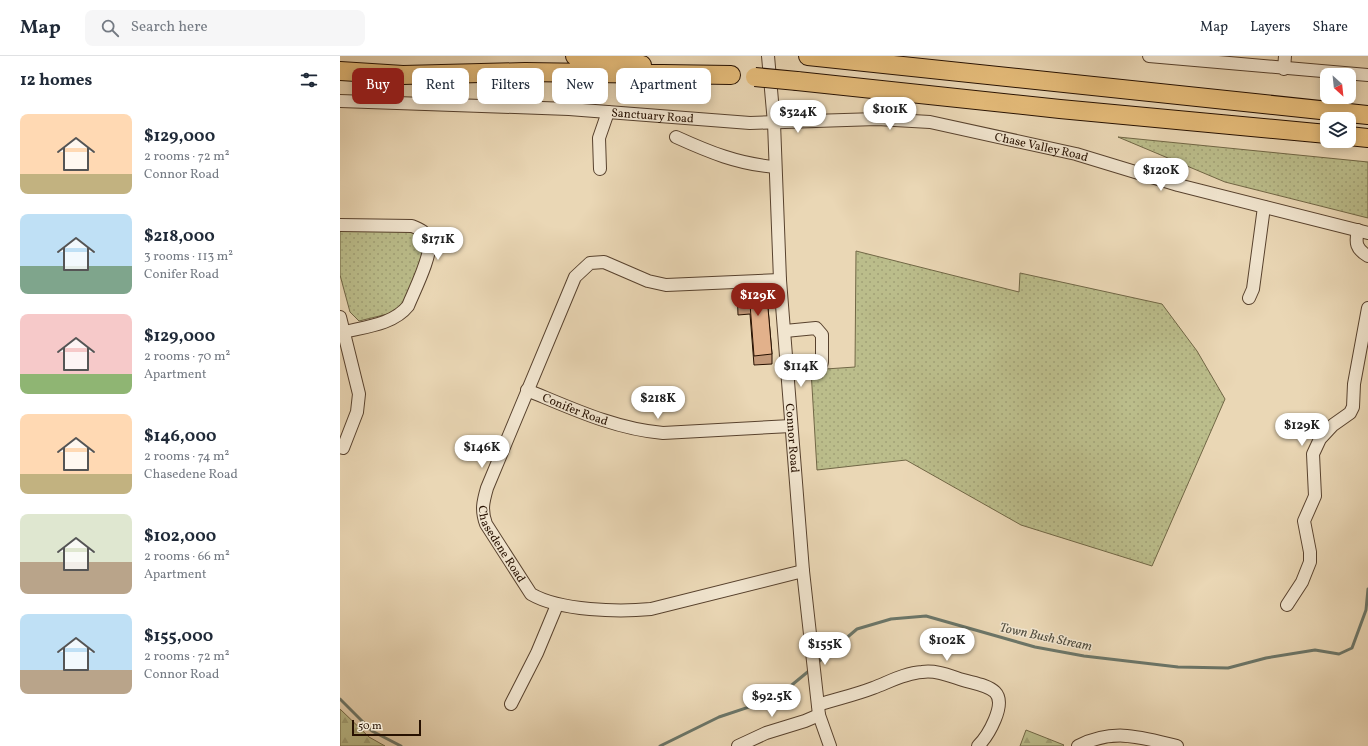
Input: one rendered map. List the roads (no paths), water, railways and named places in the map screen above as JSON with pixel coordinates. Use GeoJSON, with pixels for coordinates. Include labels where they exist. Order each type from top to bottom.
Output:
{"type":"FeatureCollection","features":[{"type":"Feature","properties":{"kind":"highway"},"geometry":{"type":"LineString","coordinates":[[575,56],[731,75],[1060,109],[1320,133]]}},
{"type":"Feature","properties":{"kind":"highway"},"geometry":{"type":"LineString","coordinates":[[808,56],[1368,115]]}},
{"type":"Feature","properties":{"kind":"highway"},"geometry":{"type":"LineString","coordinates":[[340,71],[396,75],[525,72],[731,75]]}},
{"type":"Feature","properties":{"kind":"highway"},"geometry":{"type":"LineString","coordinates":[[1356,137],[1368,138]]}},
{"type":"Feature","properties":{"kind":"street"},"geometry":{"type":"LineString","coordinates":[[768,56],[774,123]]}},
{"type":"Feature","properties":{"kind":"street"},"geometry":{"type":"LineString","coordinates":[[1149,56],[1284,69],[1368,75]]}},
{"type":"Feature","properties":{"kind":"street"},"geometry":{"type":"LineString","coordinates":[[1284,69],[1285,56]]}},
{"type":"Feature","properties":{"kind":"street","name":"Sanctuary Road"},"geometry":{"type":"LineString","coordinates":[[340,101],[608,112],[774,123]]}},
{"type":"Feature","properties":{"kind":"street"},"geometry":{"type":"LineString","coordinates":[[600,169],[599,138],[608,112]]}},
{"type":"Feature","properties":{"kind":"street","name":"Chase Valley Road"},"geometry":{"type":"LineString","coordinates":[[774,123],[841,119],[930,122],[1076,154],[1178,185],[1363,232]]}},
{"type":"Feature","properties":{"kind":"street","name":"Connor Road"},"geometry":{"type":"LineString","coordinates":[[774,123],[780,280],[803,571],[818,710],[830,746]]}},
{"type":"Feature","properties":{"kind":"street"},"geometry":{"type":"LineString","coordinates":[[676,137],[734,161],[755,166],[775,167]]}},
{"type":"Feature","properties":{"kind":"street"},"geometry":{"type":"LineString","coordinates":[[1248,298],[1253,289],[1264,207]]}},
{"type":"Feature","properties":{"kind":"street"},"geometry":{"type":"LineString","coordinates":[[340,225],[412,226],[421,229],[425,233],[430,244],[424,265],[408,306],[404,311],[389,320],[342,332]]}},
{"type":"Feature","properties":{"kind":"street"},"geometry":{"type":"LineString","coordinates":[[1363,232],[1356,242],[1357,247],[1368,256]]}},
{"type":"Feature","properties":{"kind":"street","name":"Chasedene Road"},"geometry":{"type":"LineString","coordinates":[[780,280],[666,285],[648,281],[604,262],[590,263],[575,277],[527,390],[488,488],[482,504],[482,514],[494,538],[531,594],[542,601],[557,605],[626,611],[652,609],[803,571]]}},
{"type":"Feature","properties":{"kind":"street"},"geometry":{"type":"LineString","coordinates":[[1287,605],[1302,582],[1310,562],[1310,552],[1304,521],[1315,496],[1313,454],[1315,446],[1333,425],[1350,413],[1353,407],[1354,384],[1368,308]]}},
{"type":"Feature","properties":{"kind":"street"},"geometry":{"type":"LineString","coordinates":[[340,317],[342,332],[357,384],[359,402],[357,412],[343,448]]}},
{"type":"Feature","properties":{"kind":"street"},"geometry":{"type":"LineString","coordinates":[[785,331],[816,328],[822,335],[821,365],[788,370]]}},
{"type":"Feature","properties":{"kind":"street","name":"Conifer Road"},"geometry":{"type":"LineString","coordinates":[[527,390],[590,416],[621,427],[642,431],[663,433],[791,426]]}},
{"type":"Feature","properties":{"kind":"street"},"geometry":{"type":"LineString","coordinates":[[511,704],[537,654],[557,605]]}},
{"type":"Feature","properties":{"kind":"street"},"geometry":{"type":"LineString","coordinates":[[738,746],[766,732],[805,721],[818,710],[871,689],[905,676],[921,672],[934,671],[989,688],[997,695],[999,701],[998,711],[989,732],[978,746]]}},
{"type":"Feature","properties":{"kind":"street"},"geometry":{"type":"LineString","coordinates":[[1078,746],[1089,741],[1112,735],[1143,738],[1177,746]]}},
{"type":"Feature","properties":{"kind":"waterway","name":"Town Bush Stream"},"geometry":{"type":"LineString","coordinates":[[817,663],[857,629],[891,619],[926,616],[1035,647],[1084,656],[1178,667],[1228,668],[1266,658],[1315,650],[1339,654],[1352,648],[1366,610],[1368,589]]}},
{"type":"Feature","properties":{"kind":"waterway","name":"Town Bush Stream"},"geometry":{"type":"LineString","coordinates":[[660,746],[719,717],[776,698],[810,670]]}},
{"type":"Feature","properties":{"kind":"waterway","name":"Town Bush Stream"},"geometry":{"type":"LineString","coordinates":[[340,699],[372,731],[401,746]]}}]}
